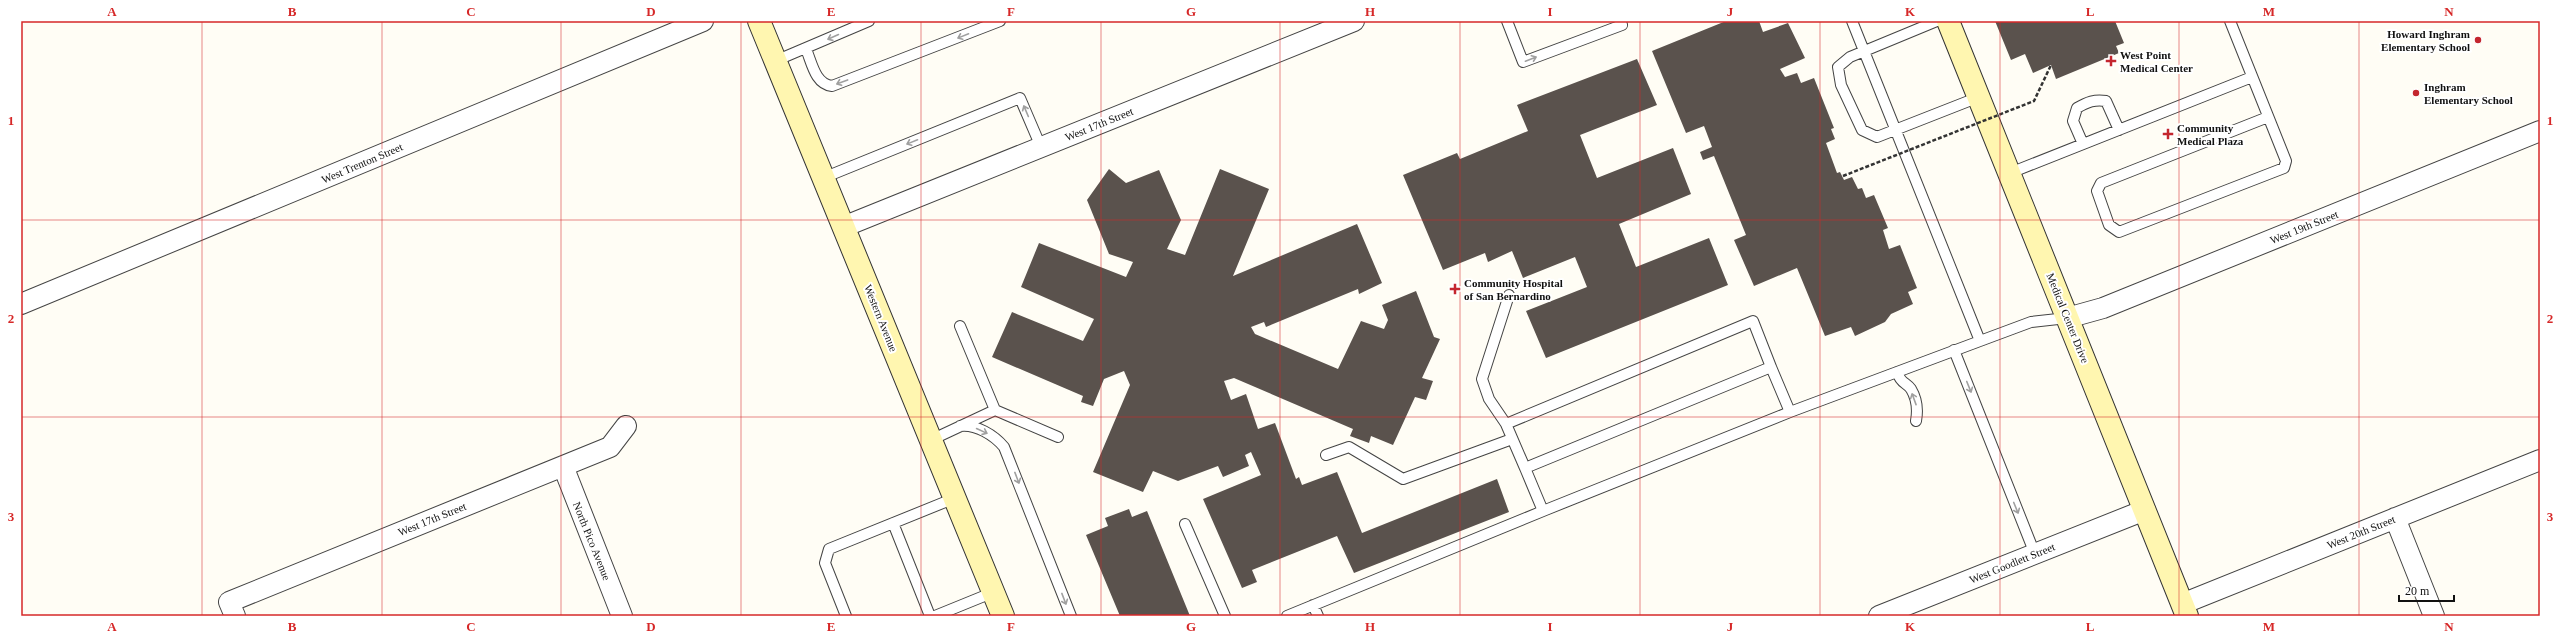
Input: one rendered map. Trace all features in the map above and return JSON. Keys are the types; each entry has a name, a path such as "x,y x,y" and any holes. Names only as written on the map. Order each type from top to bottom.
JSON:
{"street":[{"name":"West Trenton Street","path":"21,304 702,21"},
{"name":"Western Avenue","path":"759,21 1003,616"},
{"name":"Medical Center Drive","path":"1948,21 2184,610"},
{"name":"West 17th Street","path":"843,227 1351,22"},
{"name":"West 19th Street","path":"2067,318 2103,308 2540,132"},
{"name":"West 17th Street","path":"232,609 610,447 626,426"},
{"name":"West 20th Street","path":"2184,610 2395,518 2540,460"},
{"name":"North Pico Avenue","path":"563,466 622,616"},
{"name":"West Goodlett Street","path":"1879,616 2145,510"},
{"path":"2395,518 2434,616"}],"lane":[{"path":"775,61 869,21"},
{"path":"806,49 819,80 825,85 832,86 1000,21"},
{"path":"1507,21 1523,62 1622,25 1621,21"},
{"path":"1852,21 1980,341"},
{"path":"1937,21 1850,57 1838,67 1841,85 1862,130 1877,137 1979,97"},
{"path":"2230,21 2286,161 2284,168 2119,232 2109,225 2097,192 2100,183 2268,117"},
{"path":"2010,173 2252,77"},
{"path":"823,178 1020,98 1041,147"},
{"path":"2083,144 2073,121 2078,108 2089,102 2098,100 2106,101 2119,130"},
{"path":"1509,295 1482,379 1489,399 1506,424 1543,511"},
{"path":"1287,616 1790,412 2031,322 2067,318"},
{"path":"1506,424 1754,322 1790,412"},
{"path":"960,326 995,410 1058,436"},
{"path":"1954,350 2035,554"},
{"path":"1525,468 1771,367"},
{"path":"1896,372 1900,382 1910,388 1918,410 1916,421"},
{"path":"931,440 995,410"},
{"path":"960,426 975,428 992,436 1007,453 1071,616"},
{"path":"1326,455 1349,448 1403,479 1512,439"},
{"path":"846,616 825,563 829,549 955,498"},
{"path":"892,523 930,616"},
{"path":"1185,524 1225,616"},
{"path":"935,616 994,592"},
{"path":"1313,605 1318,616"}],"path":[{"path":"1843,176 2034,100 2051,65"}],"building":[{"path":"1726,21 1759,21 1763,32 1788,23 1805,58 1780,69 1785,77 1797,73 1801,83 1814,78 1834,128 1831,129 1835,139 1826,143 1837,173 1840,172 1844,180 1852,177 1858,189 1862,188 1866,198 1874,195 1888,228 1883,230 1889,249 1900,245 1917,288 1908,292 1913,304 1891,314 1885,322 1855,336 1851,327 1825,336 1797,268 1754,286 1734,240 1746,235 1714,156 1703,160 1700,152 1712,147 1704,126 1686,133 1652,51"},
{"path":"1995,21 2115,21 2124,43 2116,46 2119,53 2056,79 2051,65 2033,73 2025,54 2011,60"},
{"path":"1637,59 1657,105 1580,135 1597,178 1673,148 1691,194 1619,224 1636,267 1709,238 1728,285 1546,358 1526,311 1587,287 1575,257 1523,278 1512,251 1488,262 1485,253 1443,270 1403,175 1457,153 1460,159 1528,131 1517,105"},
{"path":"1109,169 1126,183 1159,170 1181,220 1167,249 1185,255 1220,169 1269,189 1233,276 1357,224 1382,283 1359,294 1358,289 1266,327 1264,322 1251,327 1255,334 1338,369 1361,321 1384,329 1388,320 1382,305 1416,291 1434,337 1440,339 1422,378 1433,381 1426,400 1415,397 1393,445 1371,436 1369,443 1350,436 1353,429 1234,378 1224,381 1231,400 1246,394 1258,429 1275,423 1296,479 1299,477 1302,485 1337,472 1362,533 1497,479 1509,512 1354,573 1337,536 1252,570 1257,582 1242,588 1203,499 1261,475 1251,452 1245,455 1249,466 1223,477 1218,466 1178,481 1153,471 1143,492 1093,472 1130,385 1124,371 1104,379 1093,406 1081,402 1083,396 992,357 1012,312 1083,341 1094,319 1021,287 1039,243 1126,277 1133,262 1109,254 1087,200"},
{"path":"1129,509 1132,517 1147,511 1190,616 1120,616 1086,535 1108,526 1105,518"}],"place":[{"name":"Howard Inghram Elementary School","path":"2478,40"},
{"name":"West Point Medical Center","path":"2111,61"},
{"name":"Inghram Elementary School","path":"2416,93"},
{"name":"Community Medical Plaza","path":"2168,134"},
{"name":"Community Hospital of San Bernardino","path":"1455,289"}]}
